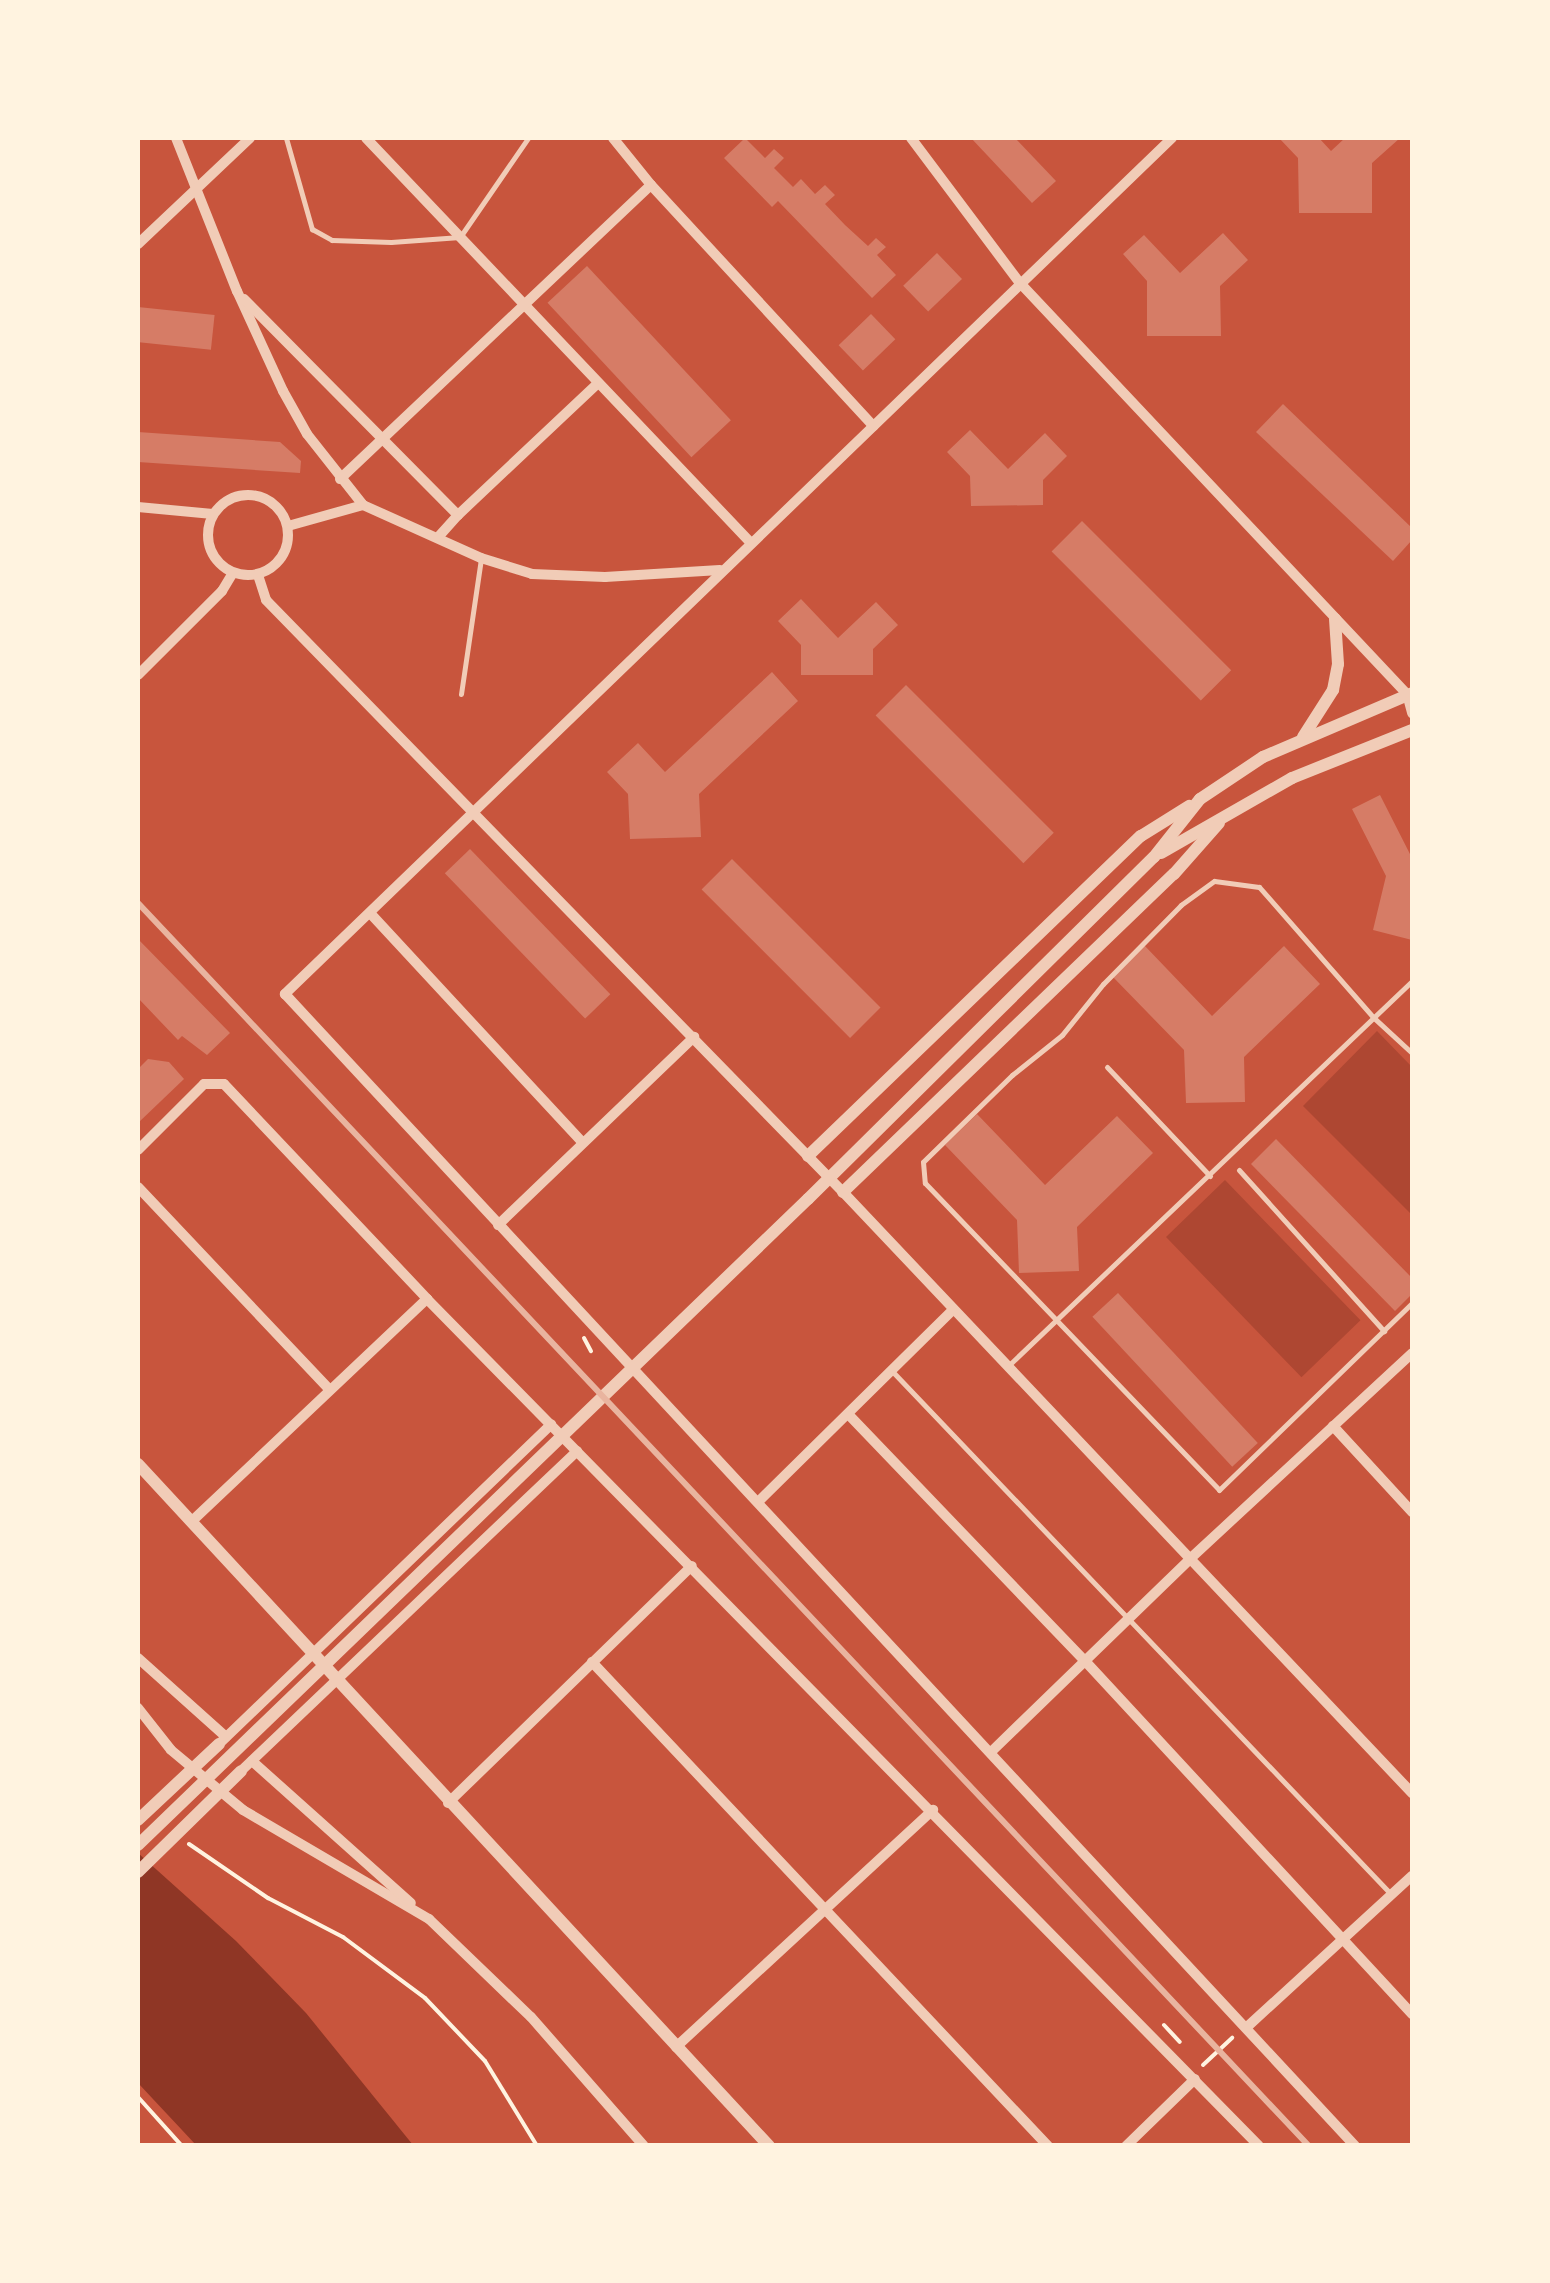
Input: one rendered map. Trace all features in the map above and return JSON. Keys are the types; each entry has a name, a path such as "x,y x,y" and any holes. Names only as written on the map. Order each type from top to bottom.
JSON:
{"street":[{"path":"176,138 282,391 340,480 363,505 481,558 548,576 720,570"},
{"path":"138,244 250,138"},
{"path":"366,138 750,542"},
{"path":"613,138 650,185 874,426"},
{"path":"911,138 1020,282 1334,618 1410,693 1412,713"},
{"path":"1172,138 284,994 1355,2146"},
{"path":"340,480 650,185"},
{"path":"237,291 458,514"},
{"path":"438,537 598,383"},
{"path":"254,495 270,500 288,526 283,556 258,575 233,573 212,555 208,541 213,514 224,502 254,495"},
{"path":"288,526 363,505"},
{"path":"138,507 213,514"},
{"path":"138,674 222,591 233,573"},
{"path":"258,575 266,600 843,1192 1192,1556 1412,1793"},
{"path":"1302,738 1333,690 1338,664 1334,618"},
{"path":"808,1156 1141,836 1248,766 1302,738 1410,693"},
{"path":"1154,857 1292,778 1412,730"},
{"path":"138,1846 578,1424 1142,869 1200,799"},
{"path":"843,1192 1174,874 1219,823"},
{"path":"370,913 582,1142"},
{"path":"498,1224 694,1037"},
{"path":"138,1150 204,1084 224,1084 427,1299 1259,2146"},
{"path":"138,1186 330,1390"},
{"path":"191,1522 427,1299"},
{"path":"758,1502 952,1310"},
{"path":"991,1752 1192,1556 1412,1353"},
{"path":"848,1414 1086,1662 1412,2014"},
{"path":"138,1820 551,1424"},
{"path":"1333,1426 1412,1512"},
{"path":"138,1872 577,1451"},
{"path":"138,1464 769,2146"},
{"path":"448,1802 692,1566"},
{"path":"138,1658 223,1740"},
{"path":"592,1662 1048,2146"},
{"path":"138,1708 171,1750 242,1810 429,1919"},
{"path":"252,1761 429,1919 531,2017 644,2146"},
{"path":"676,2048 933,1810"},
{"path":"1244,2028 1412,1876"},
{"path":"1126,2146 1196,2079"}],"lane":[{"path":"286,138 312,229 332,240 460,237 528,138"},
{"path":"461,694 481,558"},
{"path":"1412,1053 1373,1017 1259,887 1214,881 1181,905 1103,984 1062,1036 1012,1075 922,1162 925,1183 1219,1490 1412,1302"},
{"path":"1007,1366 1412,982"},
{"path":"1107,1067 1210,1176"},
{"path":"1239,1170 1384,1331"},
{"path":"892,1370 1392,1896"}],"path":[{"path":"182,1839 268,1898 343,1937 425,1998 485,2060 537,2146"},
{"path":"1203,2065 1244,2028"},
{"path":"138,2097 182,2146"}],"shaded area":[{"path":"1377,1031 1412,1067 1412,1215 1303,1106"},
{"path":"1225,1180 1360,1320 1301,1377 1166,1237"},
{"path":"138,1853 236,1941 306,2013 413,2145 196,2145 138,2083"}],"building":[{"path":"745,138 765,158 774,149 784,158 774,168 793,187 801,179 815,194 825,185 835,195 825,204 845,225 868,246 876,238 886,247 877,255 896,275 872,298 778,201 772,207 724,158"},
{"path":"971,138 1015,138 1056,181 1032,203"},
{"path":"1279,138 1319,138 1331,151 1345,138 1400,138 1372,163 1372,213 1299,213 1298,158"},
{"path":"1223,233 1248,260 1220,286 1221,336 1147,336 1147,281 1123,254 1144,235 1180,273"},
{"path":"937,253 962,279 928,312 903,286"},
{"path":"587,266 731,420 691,457 548,303"},
{"path":"138,307 215,315 211,350 138,342"},
{"path":"871,314 895,339 863,370 839,345"},
{"path":"1283,404 1412,528 1412,540 1393,561 1256,432"},
{"path":"970,430 1008,469 1045,433 1067,456 1043,480 1043,505 971,506 970,476 947,452"},
{"path":"138,432 280,442 301,461 300,473 138,462"},
{"path":"1082,521 1231,670 1201,701 1052,551"},
{"path":"801,599 838,638 876,602 898,625 873,649 873,675 801,675 801,645 778,621"},
{"path":"772,672 798,701 699,794 701,837 630,839 628,794 607,772 638,743 665,772"},
{"path":"906,685 1054,833 1023,863 876,715"},
{"path":"1380,795 1412,858 1412,940 1373,930 1386,876 1352,809"},
{"path":"470,849 610,994 585,1019 445,873"},
{"path":"732,859 880,1007 850,1038 702,889"},
{"path":"138,939 230,1033 207,1055 182,1036 178,1040 138,998"},
{"path":"1144,945 1212,1016 1284,946 1320,984 1244,1057 1245,1102 1186,1103 1184,1050 1112,976"},
{"path":"148,1059 169,1062 184,1079 138,1123 138,1069"},
{"path":"977,1114 1045,1185 1117,1116 1153,1153 1077,1227 1079,1271 1019,1273 1017,1220 945,1145"},
{"path":"1276,1139 1412,1278 1412,1294 1395,1311 1251,1164"},
{"path":"1118,1293 1258,1443 1232,1467 1092,1317"}],"railway":[{"path":"138,903 1309,2146"}]}
